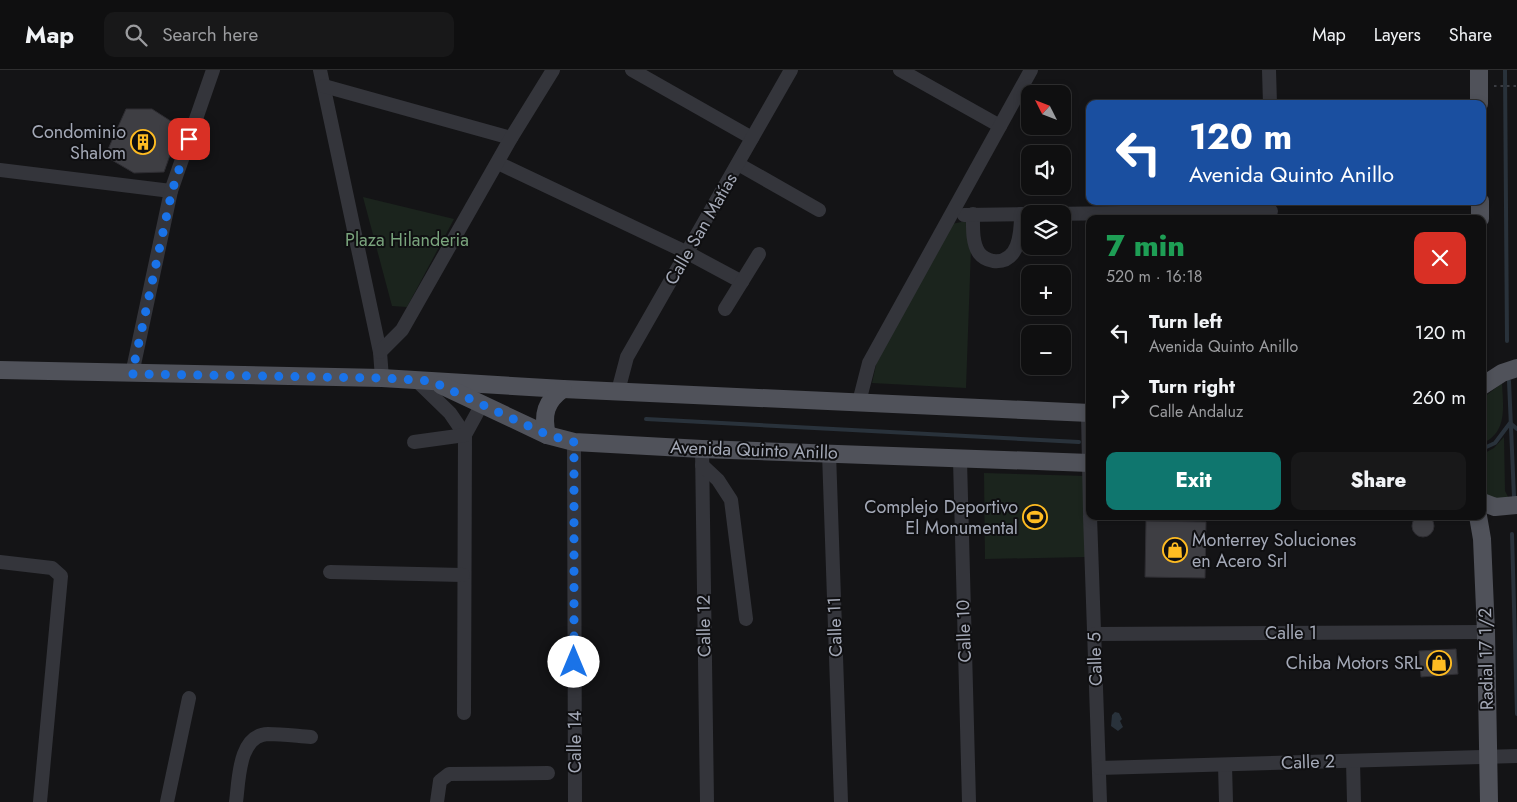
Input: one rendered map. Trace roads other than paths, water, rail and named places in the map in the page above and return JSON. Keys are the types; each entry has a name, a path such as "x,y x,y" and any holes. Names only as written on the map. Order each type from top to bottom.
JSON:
{"main road":[{"path":"1479,70 1479,100"},
{"path":"1486,383 1502,373 1517,368"},
{"name":"Avenida Quinto Anillo","path":"0,370 382,378 563,389 618,390 1086,413"},
{"name":"Avenida Quinto Anillo","path":"424,380 482,404 548,435 574,442 702,457 829,453 960,460 1086,463"},
{"path":"548,435 544,422 545,408 552,397 563,389"},
{"path":"1486,504 1495,507 1517,505"},
{"name":"Radial 17 1/2","path":"1479,520 1482,539 1493,757 1489,802"}],"street":[{"path":"132,374 172,191 213,70"},
{"path":"380,352 402,330 511,138 553,70"},
{"path":"632,70 752,138"},
{"name":"Calle San Matías","path":"618,390 627,357 688,253 790,70"},
{"path":"900,70 1000,126"},
{"path":"859,402 869,363 1031,70"},
{"path":"1269,70 1270,100"},
{"path":"319,75 511,138"},
{"path":"319,75 380,352 382,378"},
{"path":"498,163 688,253 742,282"},
{"path":"738,164 819,210"},
{"path":"0,170 172,191"},
{"path":"1071,214 1271,210"},
{"path":"972,214 975,242 980,254 988,260 1000,262 1009,258 1017,248 1021,232"},
{"path":"951,215 1021,214"},
{"path":"725,310 759,254"},
{"path":"424,380 465,435"},
{"path":"464,713 465,435 482,404"},
{"path":"414,442 465,435"},
{"name":"Calle 14","path":"574,442 575,802"},
{"name":"Calle 11","path":"829,453 841,802"},
{"path":"702,457 731,500 746,619"},
{"name":"Calle 12","path":"702,457 707,802"},
{"name":"Calle 10","path":"960,460 969,802"},
{"name":"Calle 5","path":"1090,520 1100,802"},
{"path":"0,562 52,568 61,576 62,583 40,802"},
{"path":"330,572 463,575"},
{"name":"Calle 1","path":"1095,634 1486,632"},
{"path":"167,802 189,698"},
{"path":"236,802 243,757 249,745 257,737 266,734 311,737"},
{"name":"Calle 2","path":"1099,768 1517,756"},
{"path":"1353,761 1354,802"},
{"path":"1225,765 1226,802"},
{"path":"437,802 440,780 449,774 548,773"}],"waterway":[{"path":"1505,70 1507,341"},
{"path":"1509,381 1514,497"},
{"path":"646,419 1079,442"},
{"path":"1486,447 1495,443 1510,423 1517,429"},
{"path":"1512,534 1517,714"}],"place":[{"name":"Condominio Shalom","path":"143,142"},
{"name":"Complejo Deportivo El Monumental","path":"1035,517"},
{"name":"Monterrey Soluciones en Acero Srl","path":"1175,550"},
{"name":"Chiba Motors SRL","path":"1439,663"}],"park label":[{"name":"Plaza Hilanderia","path":"407,240"}]}
